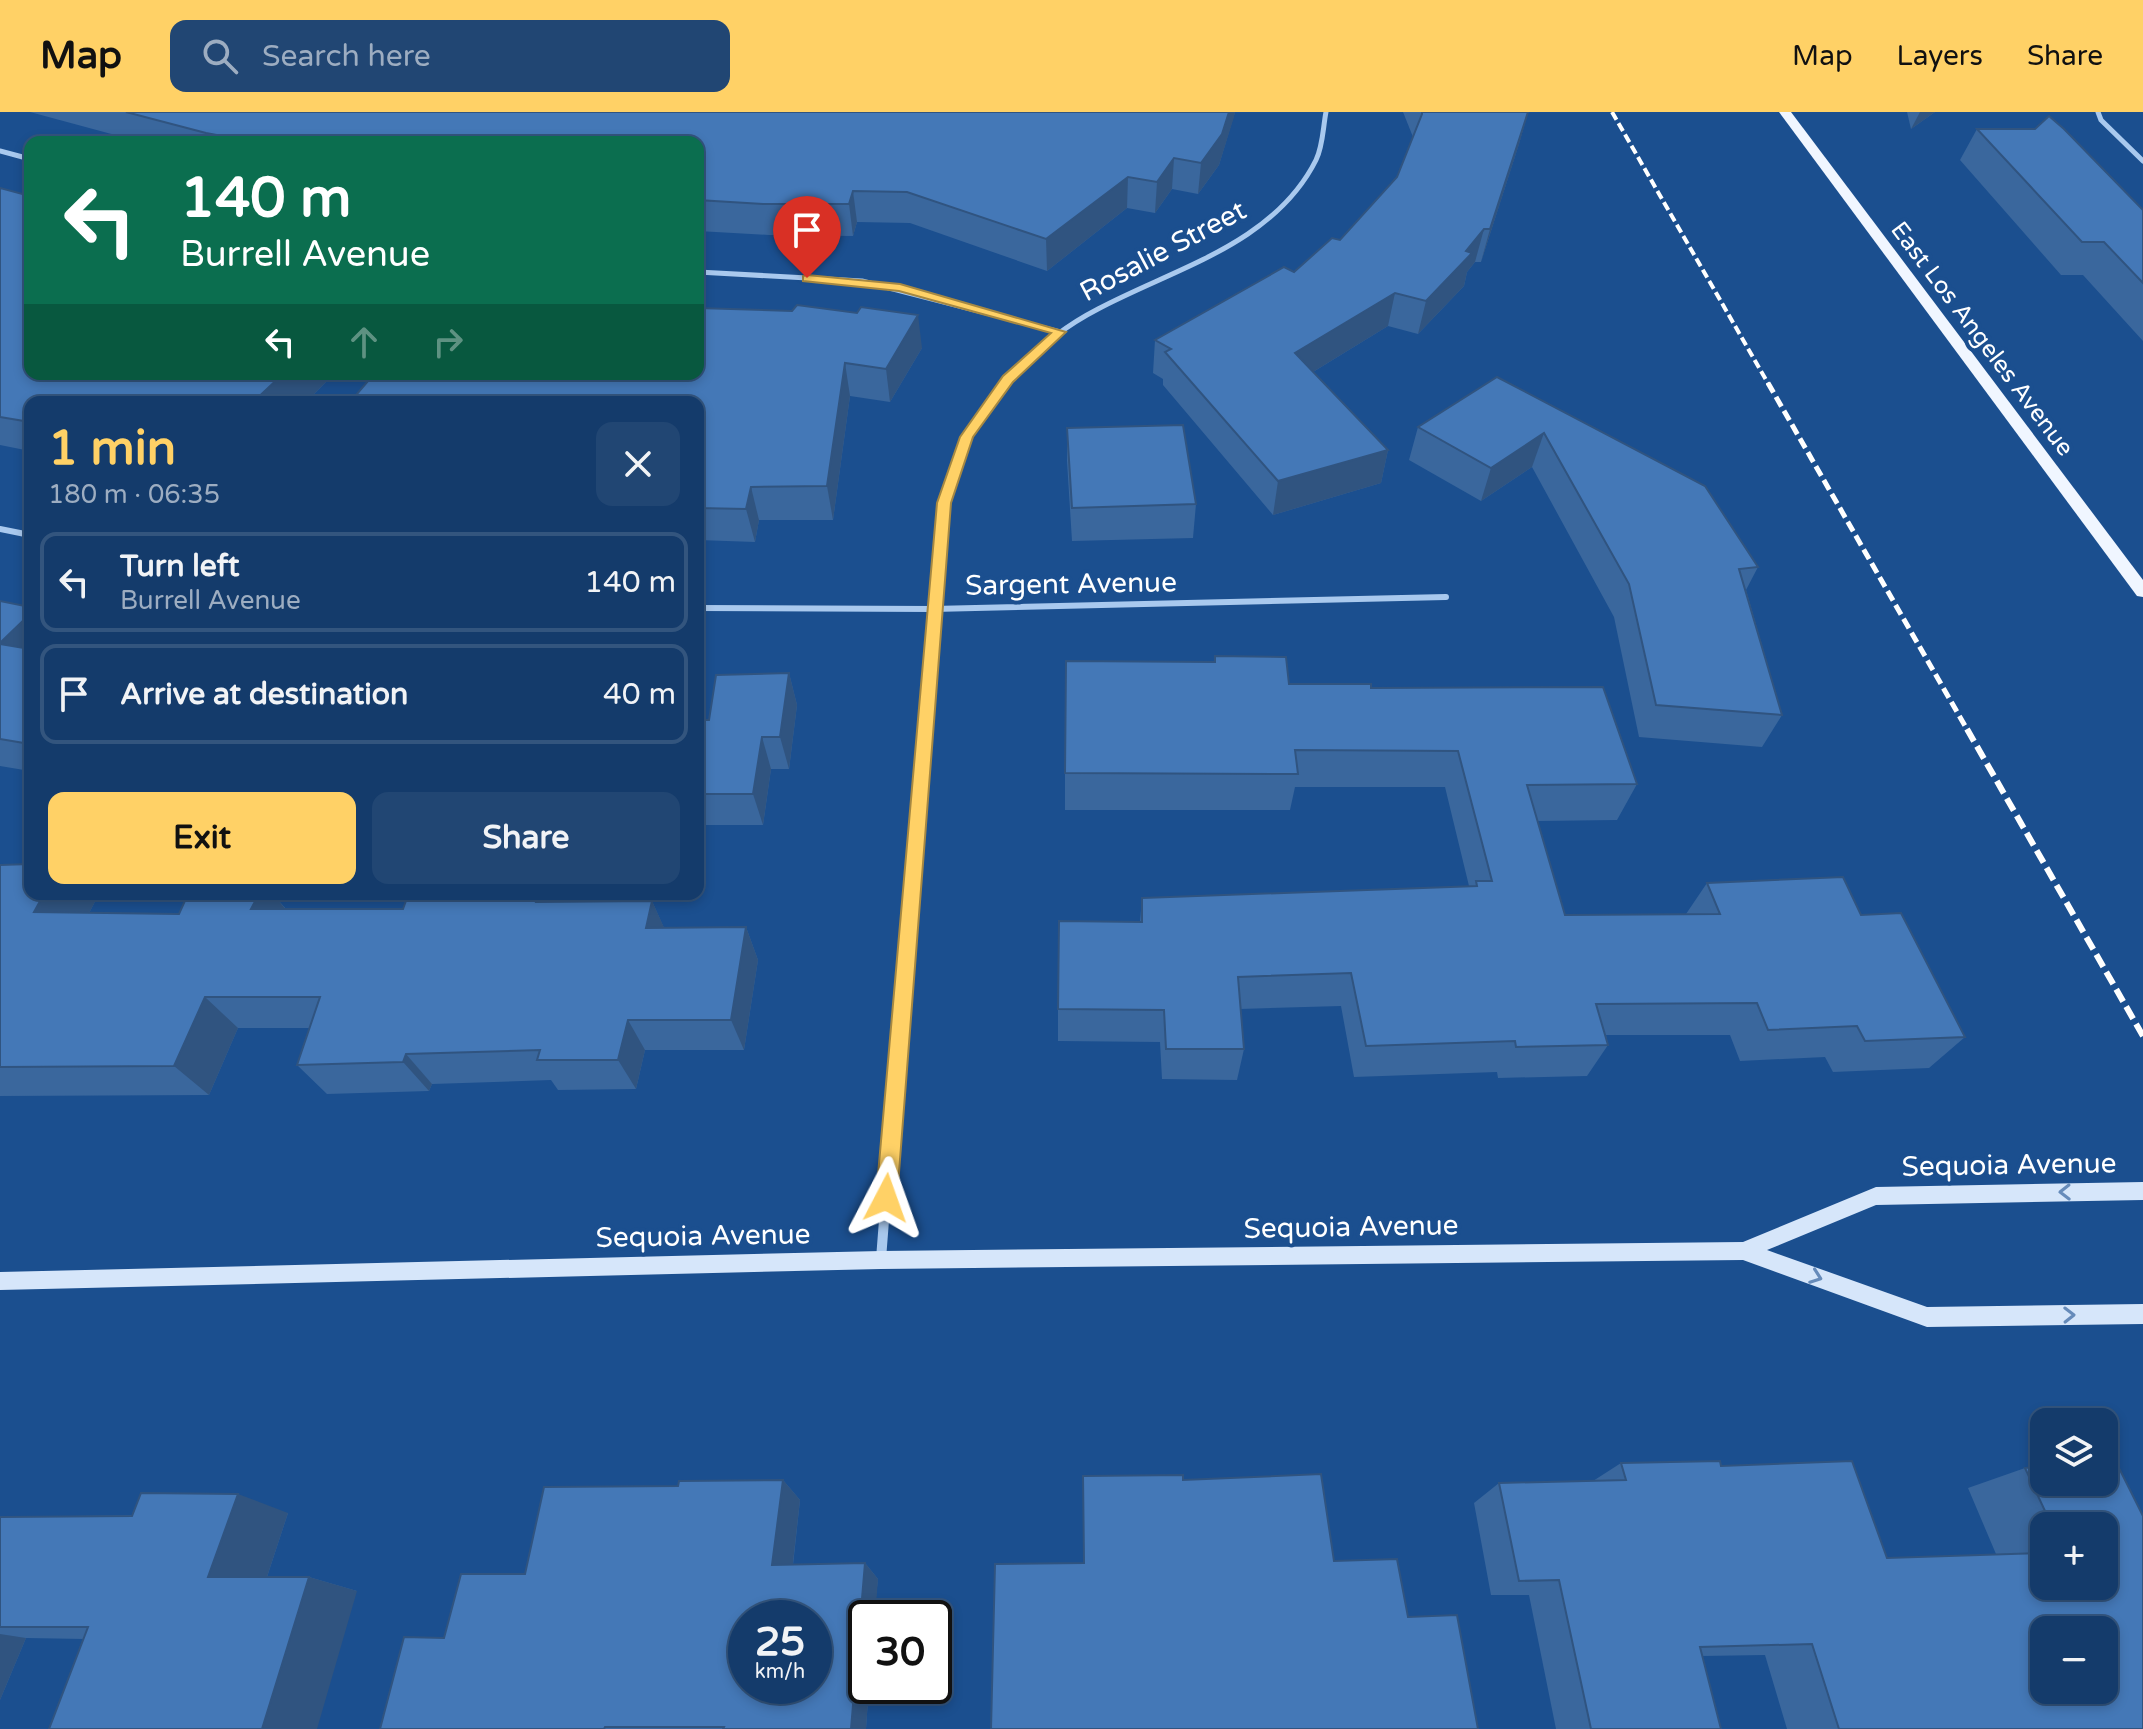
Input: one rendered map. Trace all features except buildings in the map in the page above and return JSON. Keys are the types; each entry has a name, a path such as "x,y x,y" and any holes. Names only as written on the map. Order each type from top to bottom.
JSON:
{"main road":[{"name":"East Los Angeles Avenue","path":"1785,112 2143,592"},
{"name":"Sequoia Avenue","path":"1743,1251 1876,1196 2143,1191"},
{"name":"Sequoia Avenue","path":"0,1281 881,1260 1743,1251 1927,1317 2143,1314"}],"street":[{"name":"Rosalie Street","path":"881,1260 944,503 967,437 1008,379 1060,332 1124,295 1229,247 1261,227 1293,198 1315,168 1326,138 1326,112"},
{"path":"2098,112 2101,120 2143,161"},
{"path":"0,151 24,157"},
{"path":"704,272 862,281 900,288 1060,332"},
{"path":"0,529 24,534"},
{"name":"Sargent Avenue","path":"704,608 933,609 1446,597"}],"railway":[{"path":"1612,112 1769,385"},
{"path":"1768,383 1968,731"},
{"path":"1967,729 2143,1036"}],"route":[{"path":"807,278 862,281 900,288 1060,332 1008,379 967,437 944,503 886,1198"}]}
